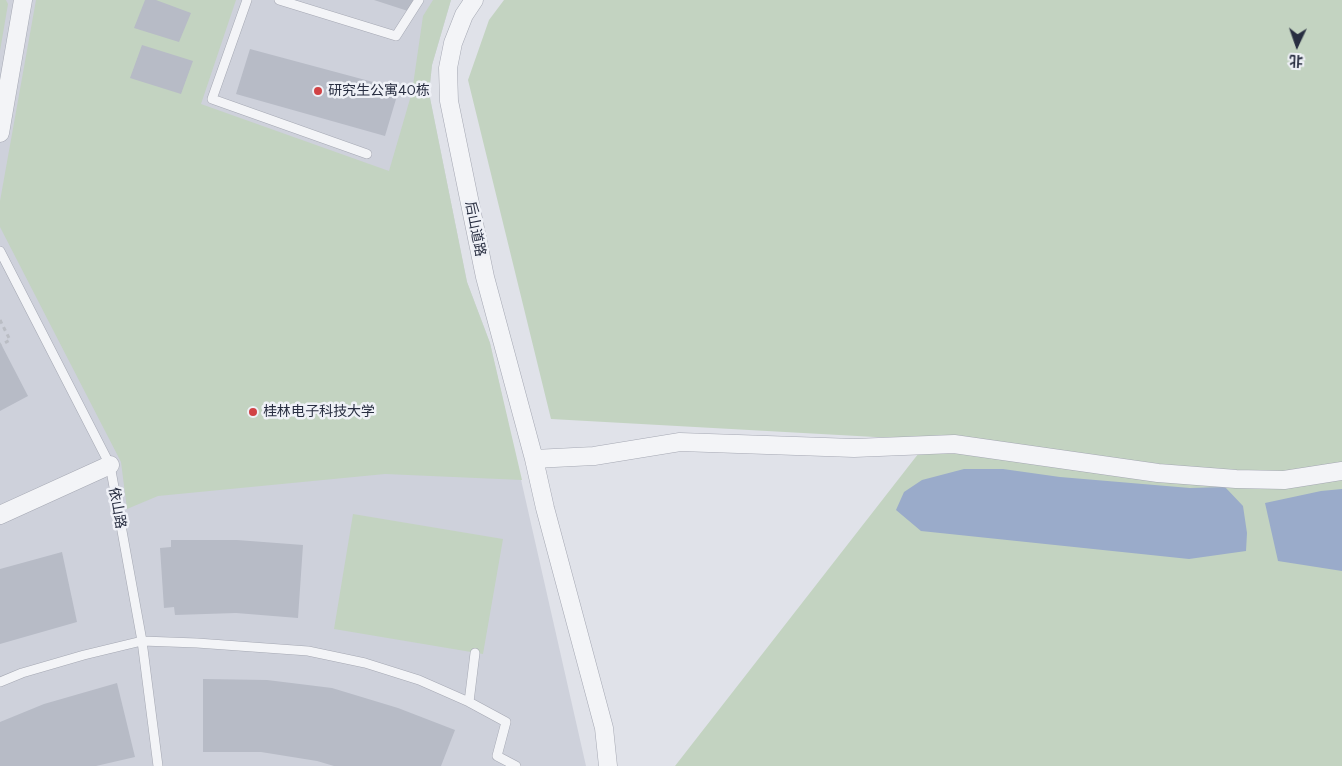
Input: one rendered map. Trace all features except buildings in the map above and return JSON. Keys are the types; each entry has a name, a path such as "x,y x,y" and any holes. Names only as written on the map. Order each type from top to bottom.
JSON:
{"street":[{"path":"0,133 23,0"},
{"name":"后山道路","path":"474,0 464,15 453,43 448,68 449,101 485,277 604,728 608,766"},
{"path":"534,459 594,456 680,442 854,448 954,444 1158,473 1236,479 1284,480 1342,471"},
{"path":"0,515 110,465"}],"lane":[{"path":"247,0 212,99 367,154"},
{"path":"279,0 396,36 419,0"},
{"name":"依山路","path":"0,251 110,465 142,641 158,766"},
{"path":"0,682 40,668 142,641 253,646 308,651 365,663 418,680 469,702 506,722 497,756 516,766"},
{"path":"469,702 475,652"}],"path":[{"path":"0,320 10,340 1,345"}],"shaded area":[{"name":"桂林电子科技大学","path":"0,0 451,0 432,65 429,93 467,282 490,343 586,766 0,766"}],"green space":[{"path":"0,0 6,0 8,4 0,51"},
{"path":"36,0 236,0 201,104 389,171 412,92 423,16 433,0 451,0 432,65 429,93 467,282 490,343 522,480 385,474 158,496 127,509 121,462 0,227 0,201"},
{"path":"504,0 1342,0 1342,766 675,766 929,440 551,419 468,80 489,20"},
{"path":"353,514 503,539 483,654 334,629"}],"water":[{"path":"964,469 1003,469 1060,477 1190,488 1225,487 1243,506 1247,533 1246,551 1189,559 921,531 896,510 904,492 922,480"},
{"path":"1342,489 1342,571 1278,561 1265,503 1321,491"}],"place":[{"name":"研究生公寓40栋","path":"318,91"},
{"name":"桂林电子科技大学","path":"253,412"}]}
